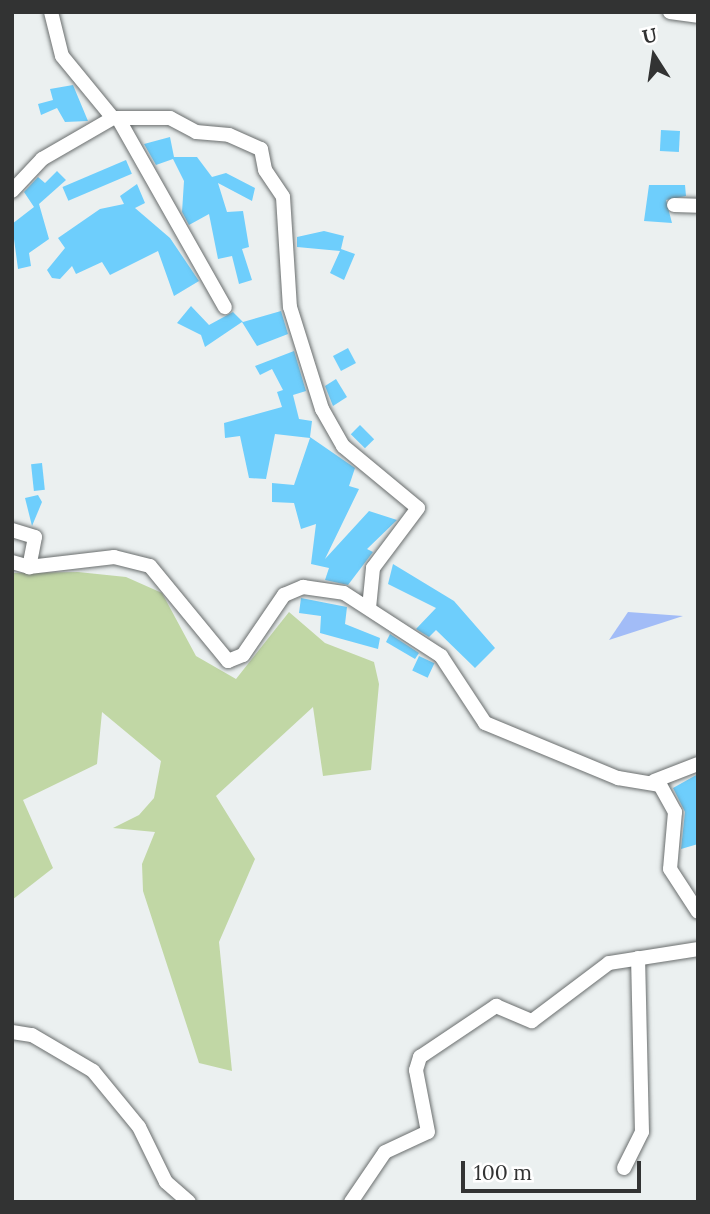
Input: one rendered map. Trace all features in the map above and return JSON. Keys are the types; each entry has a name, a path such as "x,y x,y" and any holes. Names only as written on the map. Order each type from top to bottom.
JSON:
{"street":[{"path":"51,12 62,56 116,119 225,307"},
{"path":"670,12 698,16"},
{"path":"12,191 42,159 116,119 170,118 195,132 229,135 261,149 265,170 283,197 290,307 322,409 343,446 418,508 373,568 369,608"},
{"path":"674,205 698,206"},
{"path":"12,530 35,537 29,567"},
{"path":"12,562 29,567 106,557 150,566 228,661 243,654 293,591 332,589 369,608 441,656 485,723 618,778 654,781 698,764"},
{"path":"654,781 675,812 672,876 698,912"},
{"path":"351,1202 384,1152 428,1132 416,1070 421,1057 496,1006 531,1021 597,969 638,958 698,949"},
{"path":"624,1168 642,1132 638,958"},
{"path":"12,1032 32,1035 93,1071 139,1127 166,1182 189,1202"}],"green space":[{"path":"78,572 126,577 162,593 196,656 236,679 289,612 325,643 374,662 379,684 371,770 323,776 313,707 216,796 255,859 219,942 232,1071 199,1063 143,891 142,864 155,832 113,828 139,815 154,798 161,761 102,712 97,764 23,800 53,868 12,900 12,573"}],"water":[{"path":"628,612 683,616 609,640"}],"building":[{"path":"73,85 88,121 65,122 57,108 41,115 38,104 53,100 50,89"},
{"path":"661,130 680,131 679,152 660,151"},
{"path":"170,137 174,157 197,157 212,177 226,173 255,188 252,201 218,183 227,212 243,211 249,247 242,249 252,280 239,284 232,256 218,259 209,214 189,225 182,212 184,181 173,159 156,165 144,144"},
{"path":"126,160 132,174 68,201 62,187"},
{"path":"57,171 66,180 39,204 49,239 29,253 31,266 18,269 12,224 34,207 24,192 38,177 45,183"},
{"path":"137,184 145,203 135,208 170,238 199,281 174,296 158,251 110,275 102,262 76,274 72,266 60,279 52,278 47,270 65,248 58,238 100,209 124,204 120,196"},
{"path":"649,185 685,185 686,196 666,200 672,223 644,221"},
{"path":"324,231 344,236 341,249 355,254 344,280 330,273 340,251 297,247 297,237"},
{"path":"191,306 209,325 233,312 243,322 281,311 288,334 257,346 242,322 205,347 201,335 177,323"},
{"path":"348,348 356,363 341,371 333,356"},
{"path":"294,351 306,391 293,395 299,419 312,421 310,437 355,468 349,486 359,489 325,559 369,511 397,520 367,549 373,552 348,585 325,580 329,568 311,564 316,524 301,529 294,503 272,502 272,483 294,485 310,438 275,434 266,479 249,478 240,436 225,438 224,423 282,407 277,392 283,390 272,369 260,375 255,366"},
{"path":"336,379 347,397 333,406 325,386"},
{"path":"360,425 374,439 365,448 351,434"},
{"path":"42,463 45,490 34,491 31,464"},
{"path":"38,495 42,502 32,526 25,498"},
{"path":"393,564 454,601 495,648 475,668 436,630 429,637 416,629 436,608 388,584"},
{"path":"301,598 347,607 345,624 380,638 378,649 320,633 321,616 299,613"},
{"path":"390,634 419,653 415,659 386,642"},
{"path":"419,656 434,663 428,678 412,671"},
{"path":"698,774 698,844 681,849 685,812 673,788"}]}
